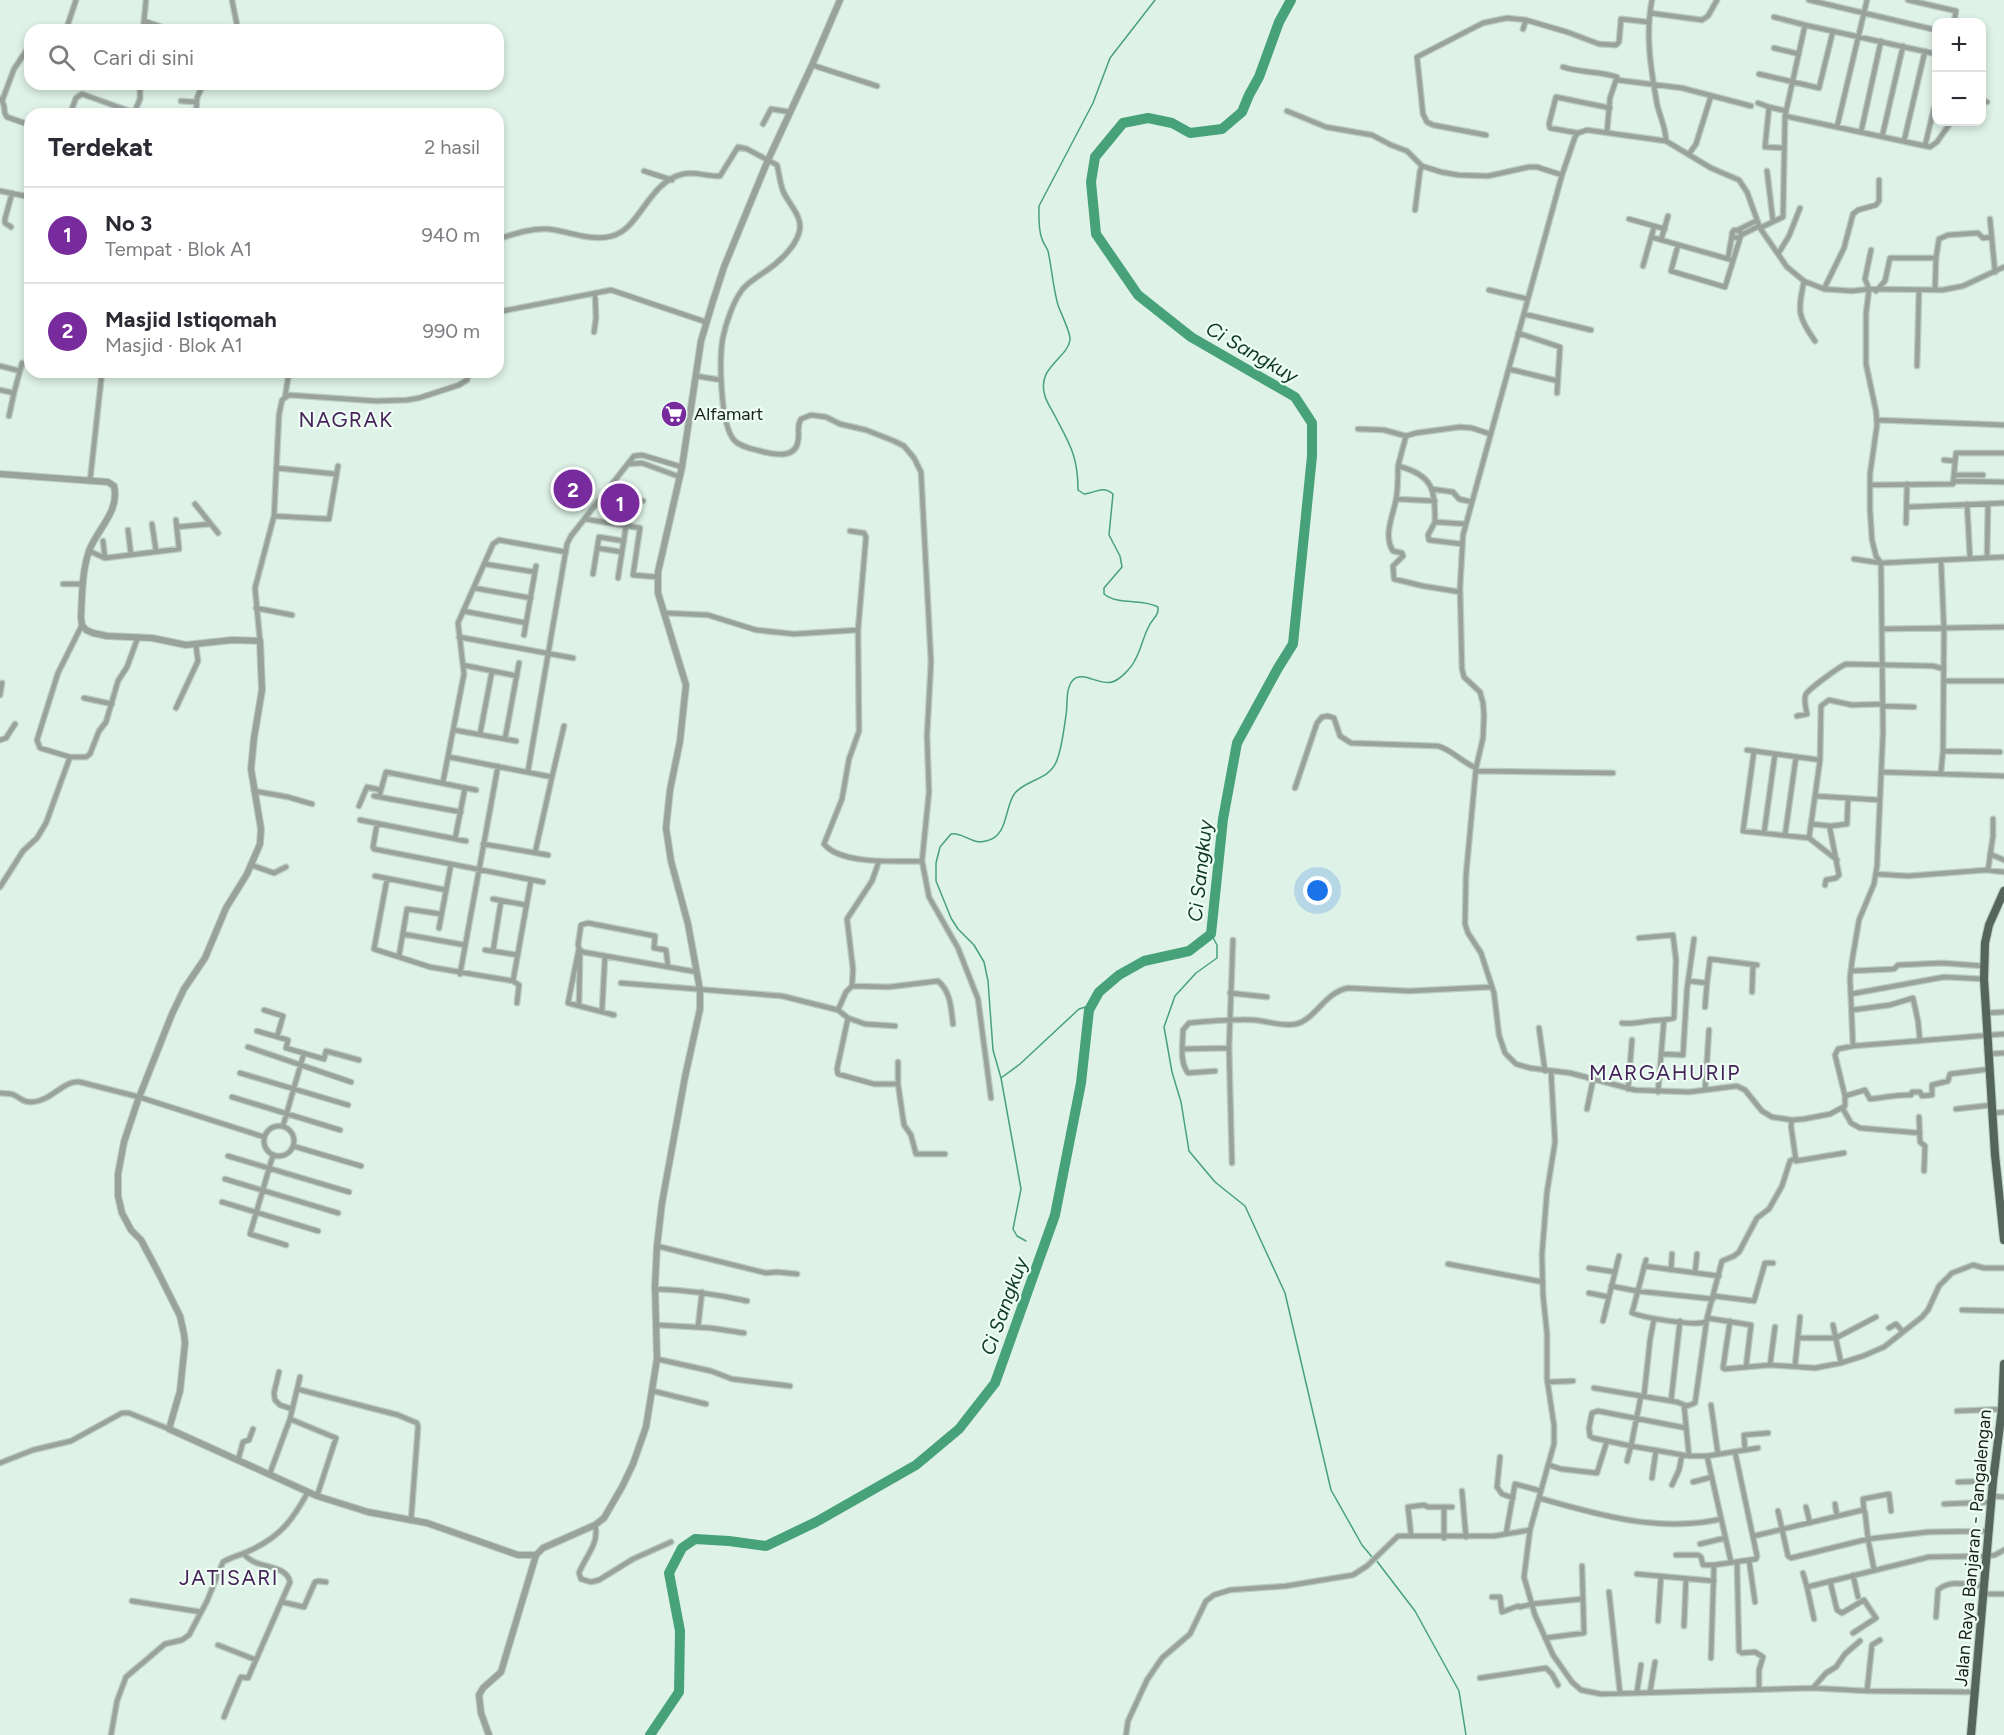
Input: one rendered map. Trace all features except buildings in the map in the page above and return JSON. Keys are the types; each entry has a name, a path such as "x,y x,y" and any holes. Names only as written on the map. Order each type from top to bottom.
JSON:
{"main road":[{"path":"2004,891 1989,925 1984,966 1992,1109 2004,1240"},
{"name":"Jalan Raya Banjaran - Pangalengan","path":"1971,1735 1993,1481 2001,1446 2004,1364"}],"street":[{"path":"68,24 76,0"},
{"path":"144,24 146,0"},
{"path":"232,0 237,24"},
{"path":"489,1735 481,1713 479,1695 483,1688 501,1672 536,1555 546,1546 595,1525 604,1518 633,1464 646,1427 657,1359 655,1289 657,1246 675,1130 700,1009 700,990 688,924 670,861 666,828 670,790 680,741 686,685 658,593 657,578 682,467 706,322 724,267 768,160 840,0"},
{"path":"1652,0 1648,22 1650,56 1666,141"},
{"path":"1650,13 1702,20 1708,16 1717,0"},
{"path":"1809,0 1932,29"},
{"path":"1837,128 1866,0"},
{"path":"1908,0 1956,11 1955,18"},
{"path":"1774,17 1932,53"},
{"path":"1486,135 1427,122 1423,114 1417,57 1484,23 1507,18 1526,20 1599,44 1610,45 1618,44 1621,19 1648,22"},
{"path":"1523,29 1526,20"},
{"path":"144,21 153,24"},
{"path":"1730,259 1739,234 1783,217 1785,114 1805,25"},
{"path":"1759,74 1819,88 1833,31"},
{"path":"1861,132 1881,41"},
{"path":"1882,137 1903,46"},
{"path":"1774,48 1799,54"},
{"path":"1904,141 1925,51"},
{"path":"24,54 14,69 1,100 7,117 24,123"},
{"path":"812,65 877,86"},
{"path":"1563,67 1581,72 1605,74 1617,77 1617,80 1682,88 1751,106"},
{"path":"1607,132 1610,93 1617,80"},
{"path":"136,108 140,99 140,90"},
{"path":"196,108 201,90"},
{"path":"72,108 76,98 82,94 120,108"},
{"path":"1689,154 1696,144 1711,96"},
{"path":"1610,108 1556,97 1550,128 1578,133 1587,130 1607,132 1666,141 1711,168 1739,180 1747,192 1758,225 1793,274 1804,281 1824,289 1852,291 1935,290 1963,286 2004,267"},
{"path":"181,101 196,102"},
{"path":"1758,103 1785,114 1837,128 1930,147 1937,142 1948,126"},
{"path":"1769,107 1766,147 1784,148"},
{"path":"762,124 771,109 790,112"},
{"path":"1287,111 1326,127 1372,135 1407,151 1422,166 1441,172 1475,177 1499,175 1537,167 1562,175"},
{"path":"1925,146 1932,116"},
{"path":"1578,133 1562,175 1462,544 1460,592 1462,669 1464,676 1480,692 1483,703 1483,738 1475,769 1466,875 1465,924 1481,953 1495,999 1501,1045 1505,1053 1516,1064 1570,1073 1628,1089 1658,1092 1741,1087 1768,1115 1792,1120 1830,1114 1843,1109 1846,1104 1845,1096 1835,1061 1835,1052 1843,1047 2004,1034"},
{"path":"504,237 534,229 549,229 601,238 613,236 623,232 649,197 661,186 678,176 689,173 720,176 738,147 747,149 777,165 782,189 800,222 800,231 796,241 785,255 742,290 723,337 721,380 727,426 735,441 744,446 777,455 788,454 797,446 799,440 797,431 801,419 810,415 818,415 840,424 866,430 904,446 914,458 921,472 931,662 927,736 929,792 922,861 929,897 958,948 978,999 991,1098"},
{"path":"1415,210 1422,166"},
{"path":"644,171 672,180"},
{"path":"1767,171 1773,221"},
{"path":"1824,289 1844,248 1852,214 1876,205 1879,201 1879,180"},
{"path":"0,191 24,196"},
{"path":"11,227 5,223 5,219 12,193"},
{"path":"1778,255 1789,236 1800,208"},
{"path":"1661,240 1668,216"},
{"path":"1629,219 1665,229"},
{"path":"1990,219 1995,272"},
{"path":"1643,266 1654,226"},
{"path":"1678,245 1671,272 1725,286 1732,231 1739,234"},
{"path":"1935,290 1939,239 1944,236 1978,233 1983,238 1992,237"},
{"path":"1651,237 1730,259"},
{"path":"1853,1046 1851,971 1859,920 1876,874 1881,772 1881,563 1871,534 1870,485 1877,420 1866,364 1866,314 1869,289 1865,279 1870,250"},
{"path":"1876,291 1885,281 1890,258 1936,258"},
{"path":"1804,281 1799,309 1805,327 1815,341"},
{"path":"1489,290 1528,299"},
{"path":"1917,366 1919,290"},
{"path":"504,311 595,292 616,291 706,322"},
{"path":"594,332 595,292"},
{"path":"1524,314 1591,330"},
{"path":"1518,333 1560,347 1557,393"},
{"path":"9,416 22,363"},
{"path":"0,366 20,372"},
{"path":"1509,369 1558,381"},
{"path":"696,376 721,380"},
{"path":"90,481 101,378"},
{"path":"169,1429 180,1391 184,1334 180,1316 158,1272 141,1240 126,1221 118,1196 118,1173 124,1142 172,1014 184,989 205,958 226,908 251,866 261,838 252,762 262,690 255,588 274,516 279,415 288,378"},
{"path":"285,397 294,395 376,402 407,400 459,385 468,378"},
{"path":"0,390 14,393"},
{"path":"1877,420 2004,425"},
{"path":"1358,429 1384,430 1406,436 1460,427 1490,434"},
{"path":"1406,436 1398,466 1396,499 1388,541 1393,550 1402,553 1403,556 1393,566 1394,579 1460,592"},
{"path":"1870,485 1953,484 1954,461 1957,453 2004,453"},
{"path":"528,771 566,552 571,536 634,456 639,454 682,467"},
{"path":"1944,460 1954,461"},
{"path":"628,464 642,463 680,477"},
{"path":"274,516 329,519 338,466"},
{"path":"1398,466 1415,470 1428,480 1432,489 1435,501 1435,522 1428,535 1429,540 1462,544"},
{"path":"276,468 336,474"},
{"path":"0,474 111,483 116,494 111,514 89,551 83,584 82,625 58,673 37,740 40,748 70,757 89,756 99,731 106,722 118,681 128,666 138,637"},
{"path":"1954,478 1983,475"},
{"path":"1954,478 2004,482"},
{"path":"1906,523 1907,484"},
{"path":"1432,489 1453,492 1459,499 1472,502"},
{"path":"604,494 643,501"},
{"path":"1396,499 1435,501"},
{"path":"1907,507 2004,503"},
{"path":"195,504 218,533"},
{"path":"1967,504 1970,558"},
{"path":"1987,558 1988,504"},
{"path":"585,519 640,528 633,575 657,578"},
{"path":"89,551 105,558 179,549 176,520"},
{"path":"1435,522 1466,524"},
{"path":"152,524 156,552"},
{"path":"177,527 210,524"},
{"path":"618,578 626,526"},
{"path":"128,530 131,555"},
{"path":"850,531 864,533 866,537 858,630 859,731 849,759 842,799 824,844 829,850 844,856 879,861 922,861"},
{"path":"593,574 599,537 624,541"},
{"path":"443,782 464,674 458,622 493,544 499,540 566,552"},
{"path":"103,541 105,558"},
{"path":"597,548 622,552"},
{"path":"1854,559 1881,563 2004,557"},
{"path":"1941,560 1944,630 1941,772"},
{"path":"485,564 535,572"},
{"path":"524,635 536,566"},
{"path":"63,584 83,584"},
{"path":"474,588 531,598"},
{"path":"256,608 292,615"},
{"path":"463,612 526,623"},
{"path":"665,613 708,615 756,630 794,634 858,630"},
{"path":"82,625 93,633 196,646 232,640 260,641"},
{"path":"1882,630 2004,627"},
{"path":"459,637 573,658"},
{"path":"176,708 198,661 196,646"},
{"path":"505,739 519,663"},
{"path":"1797,716 1806,714 1804,698 1807,692 1838,667 1846,664 1933,666 1944,669"},
{"path":"463,665 517,676"},
{"path":"480,734 492,671"},
{"path":"1944,681 2004,681"},
{"path":"0,695 2,683"},
{"path":"84,698 112,704"},
{"path":"1809,838 1820,760 1822,703 1829,700 1852,705 1914,706"},
{"path":"1295,788 1315,729 1322,717 1328,716 1334,718 1340,736 1351,743 1438,746 1447,749 1475,769 1613,773"},
{"path":"0,740 6,738 15,724"},
{"path":"535,853 564,726"},
{"path":"454,730 516,741"},
{"path":"1747,750 1820,760"},
{"path":"1754,751 1742,829 1746,832 1809,838 1837,860"},
{"path":"1943,751 2000,752"},
{"path":"1764,833 1775,754"},
{"path":"0,887 23,851 38,838 46,824 70,757"},
{"path":"449,757 552,777"},
{"path":"1785,835 1796,757"},
{"path":"460,974 498,766"},
{"path":"461,812 376,796 381,790 386,772 476,790"},
{"path":"1881,772 1941,772 2004,776"},
{"path":"359,806 367,787 381,790"},
{"path":"455,839 465,788"},
{"path":"254,791 312,804"},
{"path":"1815,796 1880,800"},
{"path":"1811,824 1831,826 1847,824 1848,798"},
{"path":"1988,870 1993,819"},
{"path":"360,820 466,841"},
{"path":"377,824 374,849 543,882"},
{"path":"1825,885 1826,880 1839,875 1831,826"},
{"path":"483,844 548,855"},
{"path":"1990,854 2004,860"},
{"path":"838,1010 846,992 852,986 853,969 847,920 872,881 879,861"},
{"path":"439,928 451,864"},
{"path":"251,866 274,873 286,867"},
{"path":"1876,874 1908,876 1988,870 2004,872"},
{"path":"375,876 446,890"},
{"path":"387,879 374,947 376,950 460,974 513,981 519,985 517,1003"},
{"path":"513,981 531,879"},
{"path":"493,900 526,905"},
{"path":"493,951 501,901"},
{"path":"399,956 407,909 441,914"},
{"path":"579,1005 579,949 583,923 621,928 655,936 654,948 666,950 668,967"},
{"path":"403,934 465,945"},
{"path":"1622,1023 1674,1018 1676,960 1673,935 1639,938"},
{"path":"1662,1054 1683,1055 1688,981 1694,939"},
{"path":"1232,1164 1229,1021 1233,940"},
{"path":"579,949 605,956 697,972"},
{"path":"579,949 568,1003 614,1015"},
{"path":"485,950 518,955"},
{"path":"602,1011 605,956"},
{"path":"1705,1007 1710,959 1755,965 1752,992"},
{"path":"1851,971 1894,969 1898,965 1942,963 1984,966"},
{"path":"1851,994 1944,977 1984,980"},
{"path":"852,986 889,987 938,981 951,1001 953,1024"},
{"path":"1688,981 1707,983"},
{"path":"621,983 782,996 838,1010 848,1018 865,1024 895,1026"},
{"path":"1215,1071 1188,1072 1185,1070 1182,1048 1183,1030 1190,1023 1255,1020 1297,1024 1333,994 1348,988 1409,991 1491,987"},
{"path":"1230,993 1267,998"},
{"path":"1852,1010 1890,1005 1913,998 1920,1041"},
{"path":"264,1010 283,1016 277,1037"},
{"path":"1986,1013 2004,1012"},
{"path":"848,1018 837,1072 874,1084 898,1084"},
{"path":"1658,1092 1664,1020"},
{"path":"1539,1028 1548,1071 1555,1142 1542,1246 1548,1334 1548,1382 1554,1444 1530,1530 1524,1577 1532,1604 1553,1655 1581,1690 1601,1694 1813,1688 1974,1692"},
{"path":"1705,1090 1709,1030"},
{"path":"257,1031 288,1040 286,1048 324,1059 326,1051 359,1060"},
{"path":"1628,1089 1632,1040"},
{"path":"248,1047 351,1082"},
{"path":"1182,1048 1229,1048"},
{"path":"283,1126 304,1053"},
{"path":"1989,1054 2004,1053"},
{"path":"898,1062 898,1084 904,1125 911,1135 916,1154 945,1154"},
{"path":"1845,1096 1865,1090 1870,1099 1911,1095 1914,1092 1920,1092 1922,1096 1932,1095 1932,1085 1948,1081 1950,1074 1990,1069"},
{"path":"240,1073 348,1105"},
{"path":"1587,1109 1593,1080"},
{"path":"0,1093 13,1094 23,1101 32,1102 53,1096 65,1085 74,1081 139,1098 264,1137"},
{"path":"232,1097 340,1130"},
{"path":"1843,1109 1851,1123 1860,1128 1920,1133"},
{"path":"1956,1109 1992,1109 2004,1112"},
{"path":"1919,1117 1920,1142 1925,1146 1924,1171"},
{"path":"1792,1120 1796,1159"},
{"path":"283,1126 292,1132 293,1146 285,1155 273,1155 264,1145 264,1137 268,1129 283,1126"},
{"path":"293,1146 361,1166"},
{"path":"1594,1388 1691,1406 1696,1401 1706,1320 1722,1260 1739,1252 1757,1218 1769,1209 1787,1174 1790,1161 1844,1153"},
{"path":"228,1155 349,1192"},
{"path":"273,1155 250,1234 286,1245"},
{"path":"225,1179 338,1212"},
{"path":"222,1202 318,1231"},
{"path":"657,1246 766,1273 796,1274"},
{"path":"1671,1270 1672,1254"},
{"path":"1695,1273 1697,1254"},
{"path":"1603,1322 1619,1256"},
{"path":"1646,1260 1632,1313 1654,1319 1701,1323 1706,1320 1730,1321 1751,1325 1746,1367"},
{"path":"1611,1286 1638,1291 1754,1301 1765,1263 1773,1263"},
{"path":"1448,1264 1543,1282"},
{"path":"1730,1321 1723,1368 1725,1369 1770,1365 1811,1368 1841,1363 1884,1347 1904,1332 1928,1310 1939,1286 1952,1273 1973,1265 1984,1268 2004,1268"},
{"path":"1644,1266 1719,1276"},
{"path":"1589,1268 1615,1272"},
{"path":"655,1289 702,1292 747,1301"},
{"path":"698,1327 702,1292"},
{"path":"1589,1293 1609,1297"},
{"path":"1962,1310 2004,1311"},
{"path":"1795,1366 1800,1317"},
{"path":"1798,1338 1836,1338 1876,1317"},
{"path":"1627,1461 1643,1396 1654,1319"},
{"path":"1671,1401 1680,1321"},
{"path":"1889,1328 1896,1324 1904,1332"},
{"path":"657,1325 744,1333"},
{"path":"1833,1325 1841,1363"},
{"path":"1770,1365 1775,1327"},
{"path":"657,1359 732,1378 790,1386"},
{"path":"279,1372 274,1399 280,1405 292,1409"},
{"path":"270,1473 290,1419 300,1377"},
{"path":"1548,1382 1573,1381"},
{"path":"297,1389 398,1415 417,1423 411,1521"},
{"path":"652,1391 706,1404"},
{"path":"1684,1405 1689,1456"},
{"path":"1711,1405 1718,1454"},
{"path":"1957,1411 2003,1409"},
{"path":"1686,1428 1598,1411 1592,1413 1589,1428 1590,1436 1607,1441 1689,1456 1707,1456 1758,1448"},
{"path":"0,1463 33,1450 71,1441 122,1413 129,1413 270,1473 316,1496 368,1512 427,1523 518,1555 536,1555"},
{"path":"290,1419 336,1438 316,1496"},
{"path":"238,1460 243,1442 249,1440 253,1430"},
{"path":"1745,1450 1744,1435 1768,1433"},
{"path":"1549,1465 1561,1469 1597,1473 1607,1441"},
{"path":"1652,1478 1656,1450"},
{"path":"1676,1555 1698,1555 1703,1565 1757,1558 1735,1452"},
{"path":"1672,1485 1679,1470 1682,1455"},
{"path":"1707,1456 1731,1563"},
{"path":"1500,1457 1497,1487 1502,1494 1513,1498"},
{"path":"1693,1482 1712,1477"},
{"path":"1958,1482 1993,1481"},
{"path":"1506,1534 1516,1484 1541,1491"},
{"path":"1462,1491 1466,1537"},
{"path":"111,1734 117,1701 126,1677 165,1644 182,1640 189,1635 223,1562 266,1542 285,1528 308,1492"},
{"path":"1874,1569 1863,1499 1889,1494 1891,1510"},
{"path":"1944,1504 2004,1497"},
{"path":"1539,1498 1603,1516 1651,1523 1687,1523 1721,1519"},
{"path":"1834,1504 1837,1516"},
{"path":"1411,1535 1408,1507 1420,1505 1452,1507"},
{"path":"1444,1507 1444,1538"},
{"path":"1806,1507 1810,1523"},
{"path":"1754,1536 1864,1510"},
{"path":"1778,1511 1788,1556 1791,1558 1868,1539 1928,1532 1989,1531"},
{"path":"595,1525 596,1539 579,1573 581,1579 591,1582 671,1542"},
{"path":"1126,1735 1128,1720 1147,1680 1162,1659 1190,1634 1206,1601 1214,1595 1230,1590 1286,1586 1347,1576 1367,1566 1398,1536 1466,1537 1530,1530"},
{"path":"1700,1544 1725,1539"},
{"path":"1807,1587 1929,1557 1987,1556 2004,1550"},
{"path":"224,1717 239,1681 242,1677 248,1678 290,1582 289,1577 280,1570 252,1562 244,1554"},
{"path":"1749,1560 1755,1602"},
{"path":"1737,1562 1740,1651 1742,1653 1755,1652 1763,1657 1759,1670 1759,1689"},
{"path":"1711,1658 1714,1565"},
{"path":"1545,1638 1583,1634 1582,1566"},
{"path":"1803,1573 1814,1619"},
{"path":"1637,1574 1713,1581"},
{"path":"1853,1575 1858,1597"},
{"path":"1658,1621 1661,1576"},
{"path":"1684,1626 1686,1579"},
{"path":"1830,1581 1837,1610 1842,1613 1864,1600 1876,1618 1854,1633"},
{"path":"282,1602 304,1607 315,1582 326,1582"},
{"path":"1936,1617 1938,1590 1942,1587 1953,1584 2004,1594"},
{"path":"1609,1592 1620,1693"},
{"path":"1492,1597 1500,1597 1502,1612 1517,1606 1582,1599"},
{"path":"132,1601 201,1612"},
{"path":"1867,1691 1872,1645 1880,1640"},
{"path":"1813,1688 1860,1641"},
{"path":"218,1646 256,1660"},
{"path":"1650,1692 1655,1662"},
{"path":"1637,1692 1641,1665"},
{"path":"1480,1678 1546,1668 1558,1685"}],"waterway":[{"path":"1026,1241 1017,1236 1013,1229 1021,1189 1001,1078 993,1050 988,981 984,962 974,945 958,929 951,918 936,881 936,863 940,847 951,834 981,842 999,833 1015,793 1044,776 1054,767 1064,732 1070,684 1077,677 1107,683 1122,676 1133,663 1157,613 1158,607 1152,604 1117,600 1104,594 1104,588 1122,567 1120,556 1109,535 1113,494 1106,490 1084,494 1078,490 1077,468 1072,451 1045,396 1043,386 1045,378 1068,347 1070,337 1056,299 1048,251 1039,227 1039,206 1093,103 1110,58 1155,0"},
{"name":"Ci Sangkuy","path":"650,1735 679,1692 680,1631 669,1573 682,1548 695,1539 766,1546 816,1522 916,1465 959,1429 995,1383 1055,1215 1081,1083 1089,1010 1099,992 1119,975 1144,961 1189,951 1211,934 1223,819 1237,743 1293,644 1312,456 1312,423 1295,397 1191,337 1138,295 1096,234 1091,182 1095,157 1123,123 1148,118 1172,123 1190,133 1222,129 1242,112 1259,77 1279,22 1291,0"},
{"path":"1211,934 1217,945 1217,958 1196,973 1175,996 1164,1027 1172,1072 1181,1102 1189,1151 1215,1182 1245,1206 1285,1293 1331,1490 1362,1545 1372,1557"},
{"path":"1001,1078 1020,1064 1079,1009 1092,1005"},
{"path":"1376,1560 1415,1611 1459,1691 1466,1735"}],"place":[{"name":"Alfamart","path":"674,414"},
{"name":"Masjid Istiqomah","path":"573,489"},
{"name":"No 3","path":"620,503"}],"district":[{"name":"NAGRAK","path":"346,419"},
{"name":"MARGAHURIP","path":"1665,1072"},
{"name":"JATISARI","path":"229,1577"}]}
